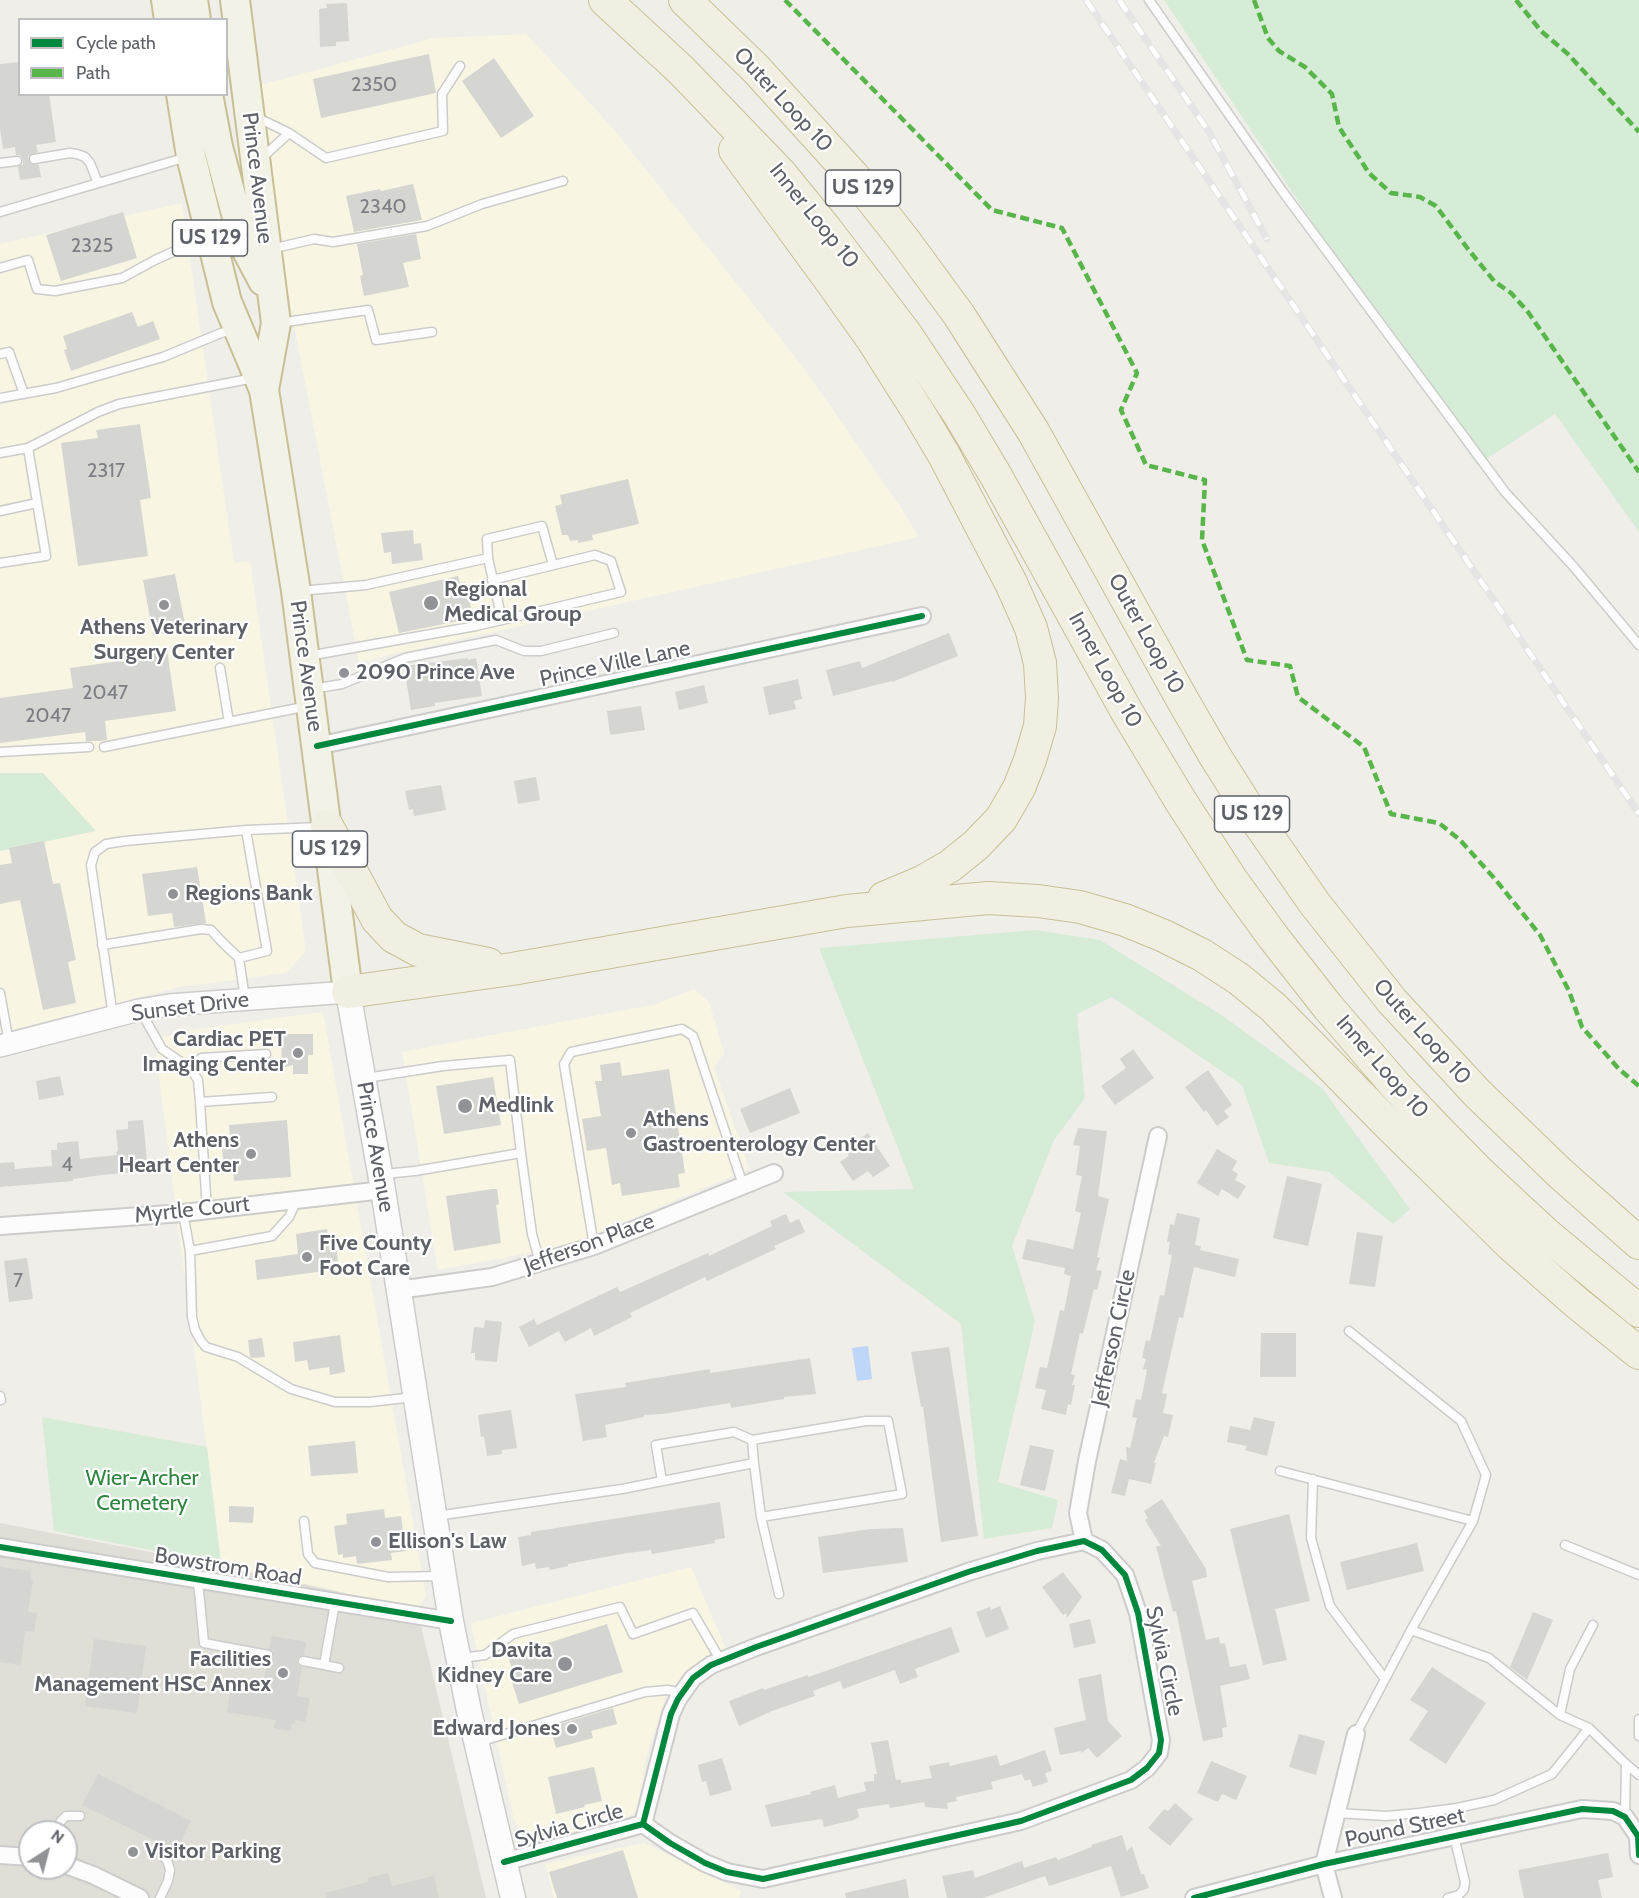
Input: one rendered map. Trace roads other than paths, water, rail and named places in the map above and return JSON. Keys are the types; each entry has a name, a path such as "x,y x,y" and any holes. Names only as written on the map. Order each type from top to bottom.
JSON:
{"highway":[{"path":"166,0 169,18"},
{"path":"193,0 196,18"},
{"name":"Prince Avenue","path":"235,0 274,311 261,384"},
{"name":"Outer Loop 10","path":"685,0 756,69 854,177 959,315 1033,431 1215,756 1315,904 1392,1001 1477,1093 1561,1174 1639,1243"},
{"name":"US 129","path":"700,0 756,69"},
{"path":"606,1 736,152 872,339 944,455 1011,583 1031,628 1040,663 1042,698 1040,726 1019,788 1001,819 976,845 950,866 893,895 847,911"},
{"name":"Inner Loop 10","path":"606,1 681,70 781,174 905,333 948,397 996,476 1127,712 1180,800 1231,879 1287,955 1396,1086 1477,1170 1581,1264 1639,1311"},
{"name":"Prince Avenue","path":"181,96 191,156 227,302 261,384 296,591 348,992"},
{"path":"208,96 218,147 245,247 274,311"},
{"path":"327,826 377,918 394,937 418,951 512,969"},
{"path":"348,992 512,969 847,911 988,898 1038,900 1080,907 1125,920 1164,936 1202,955 1239,979 1273,1007 1511,1245 1639,1353"}],"main road":[{"name":"Prince Avenue","path":"348,992 382,1182 451,1621 476,1743 513,1898"}],"street":[{"name":"Prince Ville Lane","path":"317,746 922,616"},
{"name":"Sunset Drive","path":"4,1045 113,1016 169,1005 348,992"},
{"name":"Jefferson Circle","path":"1084,1541 1078,1514 1087,1461 1158,1136"},
{"name":"Jefferson Place","path":"398,1290 492,1277 540,1263 594,1246 774,1173"},
{"name":"Myrtle Court","path":"0,1226 207,1210 297,1200 382,1182"},
{"name":"Sylvia Circle","path":"1084,1541 1102,1550 1125,1575 1137,1613 1161,1740 1159,1754 1147,1768 1131,1780 1021,1821 763,1879 727,1872 705,1863 643,1824 671,1714 693,1678 711,1665 968,1572 1037,1551 1084,1541"},
{"name":"Bowstrom Road","path":"0,1547 451,1621"},
{"path":"1333,1898 1324,1864 1356,1734"},
{"name":"Pound Street","path":"1194,1898 1324,1864 1582,1809 1613,1810 1625,1817"},
{"path":"1625,1817 1638,1836 1639,1855"},
{"name":"Sylvia Circle","path":"504,1863 643,1824"},
{"path":"0,1855 18,1856"},
{"path":"78,1869 140,1898"}],"lane":[{"path":"1149,0 1283,192 1505,492 1573,566 1639,645"},
{"path":"249,114 289,133 326,158 443,131 442,94 460,66"},
{"path":"255,165 289,133"},
{"path":"34,159 70,153 85,157 98,183"},
{"path":"0,212 191,156"},
{"path":"0,163 17,161"},
{"path":"266,250 314,239 333,242 427,226 482,204 563,181"},
{"path":"0,268 28,260 37,289 55,291 122,278 155,260 209,236"},
{"path":"274,311 368,310 376,340 432,332"},
{"path":"0,398 56,388 163,357 221,333 237,329"},
{"path":"0,354 9,352 24,394"},
{"path":"0,453 28,448 98,411 119,404 261,384"},
{"path":"0,563 46,556 28,448"},
{"path":"0,511 38,503"},
{"path":"502,620 488,558 488,539 542,526 553,565"},
{"path":"305,656 476,626 621,592 611,561 595,555 492,580"},
{"path":"296,591 366,585 488,558"},
{"path":"104,747 229,722 310,698 405,658 496,640 524,651 540,651 614,633"},
{"path":"220,668 229,722"},
{"path":"0,752 89,747"},
{"path":"113,1016 91,865 95,852 106,844 125,841 246,830 327,826"},
{"path":"239,958 267,951 246,830"},
{"path":"102,945 201,929 211,930 239,958 245,999"},
{"path":"0,993 4,1045"},
{"path":"140,1010 162,1049 191,1070 198,1080 207,1210"},
{"path":"594,1246 564,1064 571,1052 682,1029 693,1036 743,1185"},
{"path":"191,1070 201,1058 266,1054"},
{"path":"363,1078 443,1066 510,1060 532,1234 540,1263"},
{"path":"200,1102 272,1097"},
{"path":"382,1182 415,1171 521,1153"},
{"path":"190,1251 272,1236 290,1217 297,1200"},
{"path":"183,1212 190,1251 192,1317 195,1330 206,1347 238,1356 291,1389 335,1402 370,1402 415,1396"},
{"path":"1349,1331 1461,1421 1486,1475 1473,1521 1411,1630 1356,1734"},
{"path":"662,1481 656,1445 734,1432 752,1440 866,1421 888,1421 902,1494 761,1517"},
{"path":"752,1440 761,1517 779,1594"},
{"path":"434,1517 662,1481 754,1463"},
{"path":"1280,1471 1473,1521"},
{"path":"1313,1479 1311,1538 1330,1605 1385,1679"},
{"path":"303,1521 308,1554 315,1563 388,1577 444,1575"},
{"path":"1565,1545 1639,1575"},
{"path":"198,1581 204,1643 268,1655"},
{"path":"324,1665 335,1603"},
{"path":"458,1659 485,1655 513,1634 620,1607 633,1634 693,1613 721,1661"},
{"path":"1560,1715 1570,1669 1593,1625"},
{"path":"1411,1630 1490,1658 1560,1715 1589,1728 1639,1775"},
{"path":"303,1661 339,1668"},
{"path":"476,1743 645,1692 668,1690 683,1693"},
{"path":"1639,1719 1639,1737"},
{"path":"1337,1813 1386,1816 1457,1808 1494,1800 1552,1774 1589,1728"},
{"path":"1625,1817 1626,1764"},
{"path":"63,1820 66,1816 80,1816"},
{"path":"1448,1898 1459,1895 1464,1889 1465,1882 1455,1836"},
{"path":"160,1898 168,1881 170,1870 167,1860 162,1856"}],"water":[{"path":"868,1346 872,1379 857,1381 852,1348"}],"railway":[{"path":"1086,0 1639,814"},
{"path":"1119,0 1209,132 1267,239"}],"place":[{"name":"Regional Medical Group","path":"431,603"},
{"name":"Athens Veterinary Surgery Center","path":"164,605"},
{"name":"2090 Prince Ave","path":"344,673"},
{"name":"Regions Bank","path":"173,894"},
{"name":"Cardiac PET Imaging Center","path":"298,1053"},
{"name":"Medlink","path":"465,1106"},
{"name":"Athens Gastroenterology Center","path":"631,1133"},
{"name":"Athens Heart Center","path":"251,1154"},
{"name":"Five County Foot Care","path":"307,1257"},
{"name":"Ellison's Law","path":"376,1542"},
{"name":"Davita Kidney Care","path":"565,1664"},
{"name":"Facilities Management HSC Annex","path":"283,1673"},
{"name":"Edward Jones","path":"572,1729"},
{"name":"Visitor Parking","path":"133,1852"}],"park label":[{"name":"Wier-Archer Cemetery","path":"142,1492"}]}
